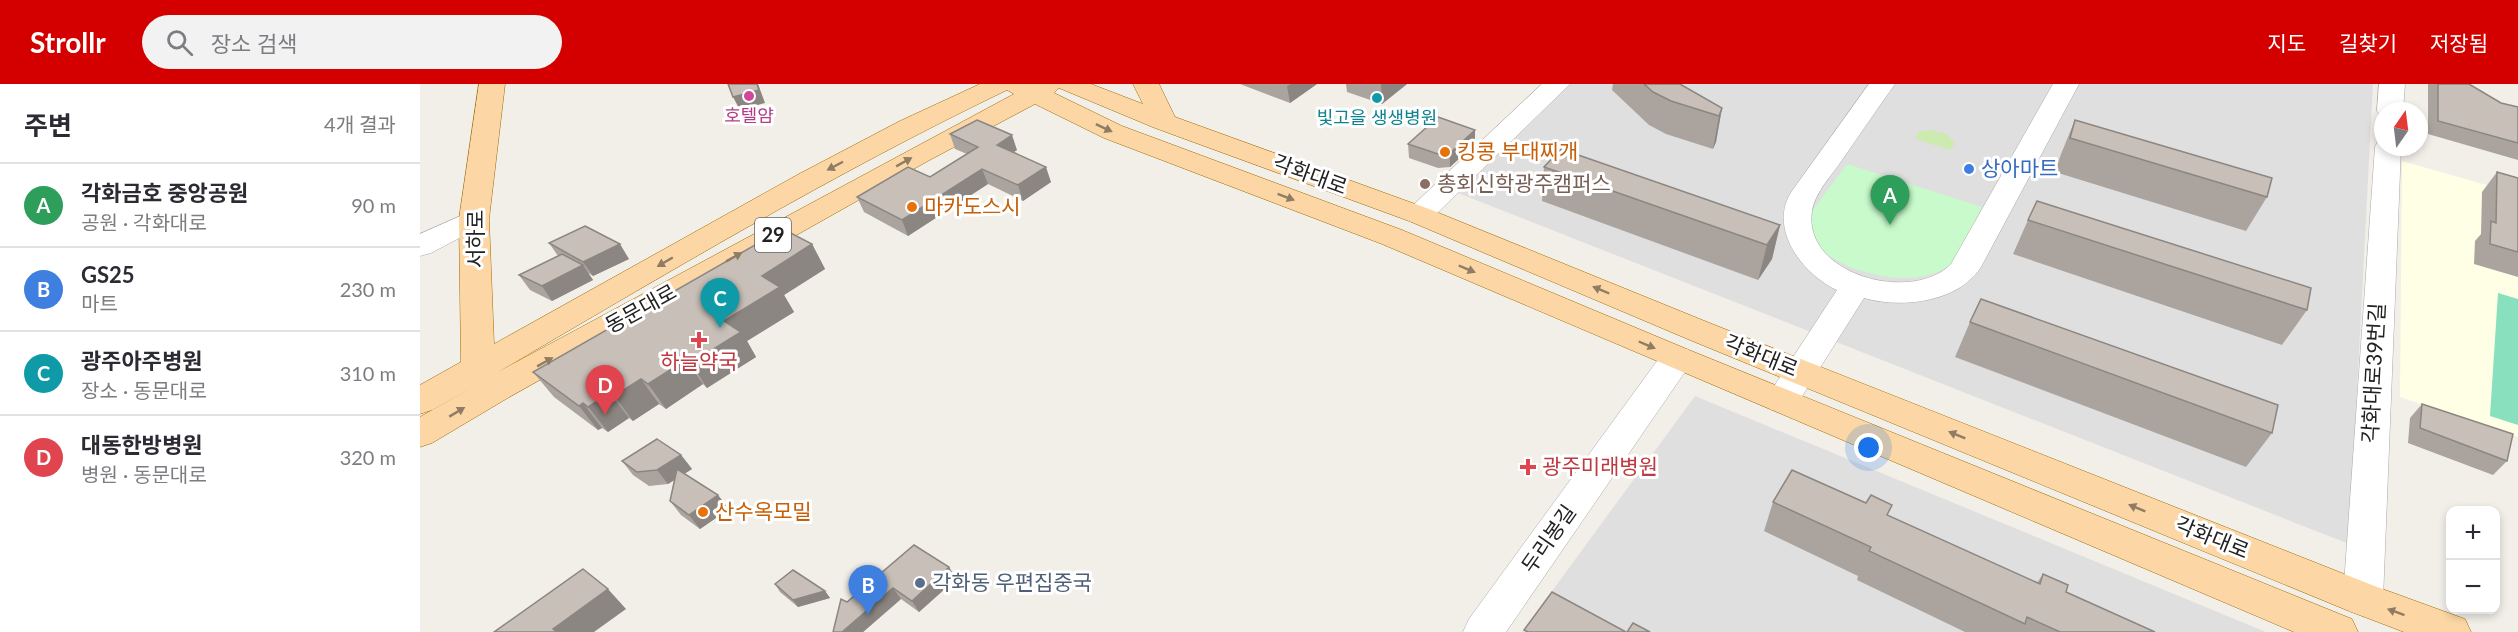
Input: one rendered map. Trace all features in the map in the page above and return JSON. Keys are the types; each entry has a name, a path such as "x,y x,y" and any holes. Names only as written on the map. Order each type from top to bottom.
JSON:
{"main road":[{"name":"서하로","path":"486,380 474,219 492,84"},
{"path":"909,127 931,108 945,91 946,84"},
{"name":"동문대로","path":"420,434 486,380 809,180 909,127 1000,84"},
{"path":"1146,84 1164,122"},
{"name":"동문대로","path":"420,401 486,380 972,127 1034,88"},
{"name":"각화대로","path":"1034,88 1071,99 1113,132 1392,237 1972,482 2338,632"},
{"name":"각화대로","path":"1071,99 1078,90 1419,215 1801,372 2363,599 2451,632"},
{"path":"972,127 1043,113 1071,99"}],"street":[{"path":"1419,215 1557,84"},
{"path":"1882,84 1802,197 1796,210 1798,228 1805,243 1826,271 1866,290 1897,292 1938,285 1957,277 1966,267 2066,84"},
{"path":"2391,102 2392,84"},
{"name":"각화대로39번길","path":"2363,599 2388,156"},
{"path":"420,246 474,219"},
{"path":"1782,400 1856,286"},
{"name":"두리봉길","path":"1483,632 1677,358"}],"shaded area":[{"path":"1570,84 2373,84 2349,544 1458,193"},
{"path":"2402,161 2518,194 2518,437 2400,397"},
{"path":"1695,396 2266,632 1522,632"}],"green space":[{"path":"1931,130 1947,134 1955,143 1950,150 1915,139 1918,132"},
{"path":"1847,164 1982,207 1964,246 1951,264 1937,272 1919,277 1900,278 1859,270 1825,253 1814,241 1810,214"},
{"path":"2498,293 2518,299 2518,425 2490,416"}],"building":[{"path":"728,84 757,84 759,90 733,97"},
{"path":"1644,84 1680,84 1722,108 1719,116 1671,101 1653,92"},
{"path":"2438,84 2469,84 2501,103 2518,107 2518,143 2438,121"},
{"path":"1438,117 1475,130 1450,153 1438,154 1408,144"},
{"path":"977,120 1012,135 997,145 1046,167 1018,185 982,169 902,220 857,197 908,167 930,177 978,147 950,134"},
{"path":"2075,120 2272,178 2267,197 2070,138"},
{"path":"1561,149 1780,225 1767,245 1544,167"},
{"path":"2497,172 2518,178 2518,252 2490,244 2491,221 2496,223"},
{"path":"2037,201 2311,288 2307,310 2028,220"},
{"path":"585,226 620,244 583,262 549,243"},
{"path":"783,229 812,244 762,276 780,287 724,321 741,332 691,363 686,360 648,384 641,379 614,396 610,393 588,407 583,403 579,406 533,372"},
{"path":"562,254 583,265 542,286 519,275"},
{"path":"1981,299 2278,405 2272,433 1970,322"},
{"path":"2422,404 2513,434 2507,461 2420,428"},
{"path":"657,439 681,455 657,470 637,472 622,461"},
{"path":"677,469 718,495 689,515 670,501"},
{"path":"1792,470 1866,503 1871,495 1892,505 1887,515 2040,584 2043,574 2068,585 2066,592 2155,632 2060,632 2027,617 2025,624 1869,551 1871,547 1773,502"},
{"path":"914,545 949,567 912,601 893,588 842,632 833,632 841,599 847,602"},
{"path":"583,569 608,589 553,629 557,632 494,632"},
{"path":"793,570 825,591 793,600 775,584"},
{"path":"1552,592 1626,632 1528,632 1524,630"},
{"path":"1633,623 1650,632 1627,632"}],"place":[{"name":"호텔얌","path":"749,96"},
{"name":"빛고을 생생병원","path":"1377,98"},
{"name":"킹콩 부대찌개","path":"1445,152"},
{"name":"상아마트","path":"1969,169"},
{"name":"총회신학광주캠퍼스","path":"1425,184"},
{"name":"마카도스시","path":"912,207"},
{"name":"각화금호 중앙공원","path":"1890,225"},
{"name":"광주아주병원","path":"720,328"},
{"name":"하늘약국","path":"699,340"},
{"name":"대동한방병원","path":"605,415"},
{"name":"광주미래병원","path":"1528,467"},
{"name":"산수옥모밀","path":"703,512"},
{"name":"각화동 우편집중국","path":"920,583"},
{"name":"GS25","path":"868,615"}]}
